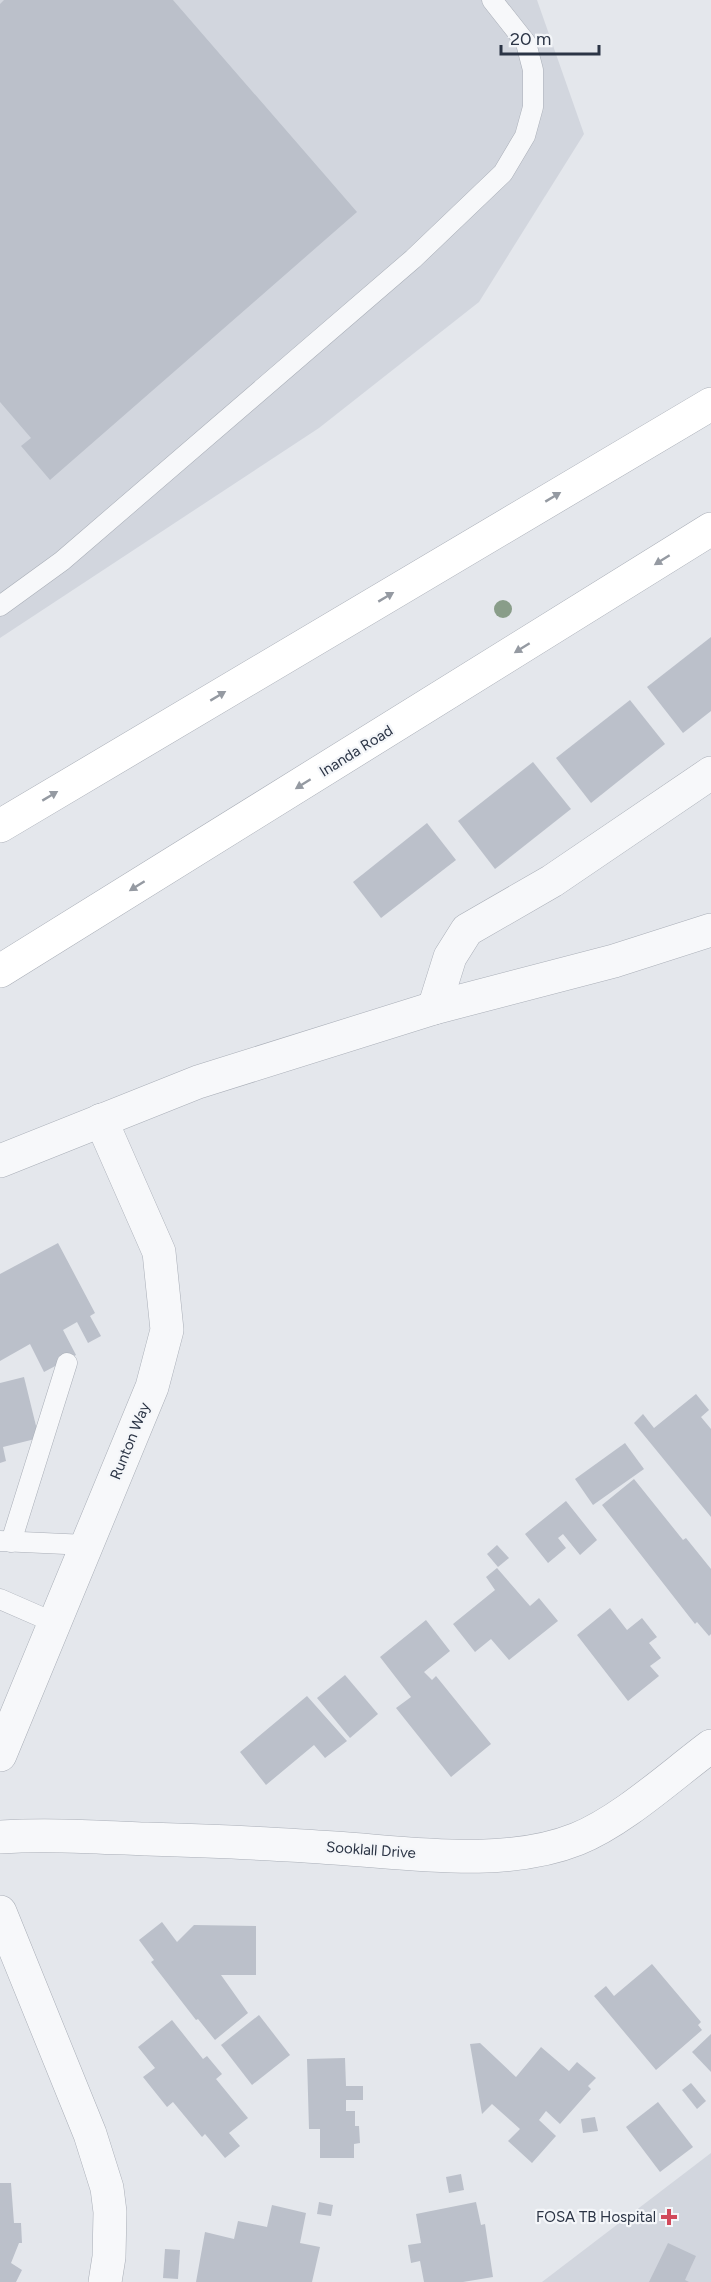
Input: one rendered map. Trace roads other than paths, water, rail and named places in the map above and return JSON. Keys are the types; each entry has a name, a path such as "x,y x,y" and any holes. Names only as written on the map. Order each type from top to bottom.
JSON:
{"main road":[{"path":"0,825 711,404"},
{"name":"Inanda Road","path":"0,971 711,529"}],"street":[{"path":"434,1008 450,957 467,930 552,881 711,773"},
{"path":"0,1161 198,1082 434,1008 614,961 711,930"},
{"name":"Runton Way","path":"0,1755 152,1387 167,1330 159,1252 101,1120"},
{"name":"Sooklall Drive","path":"0,1837 54,1835 224,1841 431,1854 504,1855 533,1851 578,1838 607,1823 711,1746"},
{"path":"0,1912 90,2134 107,2187 110,2235 105,2282"}],"lane":[{"path":"0,606 80,546 413,259 503,173 525,136 533,107 533,70 526,43 492,0"},
{"path":"68,1363 5,1541 87,1545"},
{"path":"0,1599 55,1623"}],"place":[{"name":"FOSA TB Hospital","path":"669,2217"}]}
